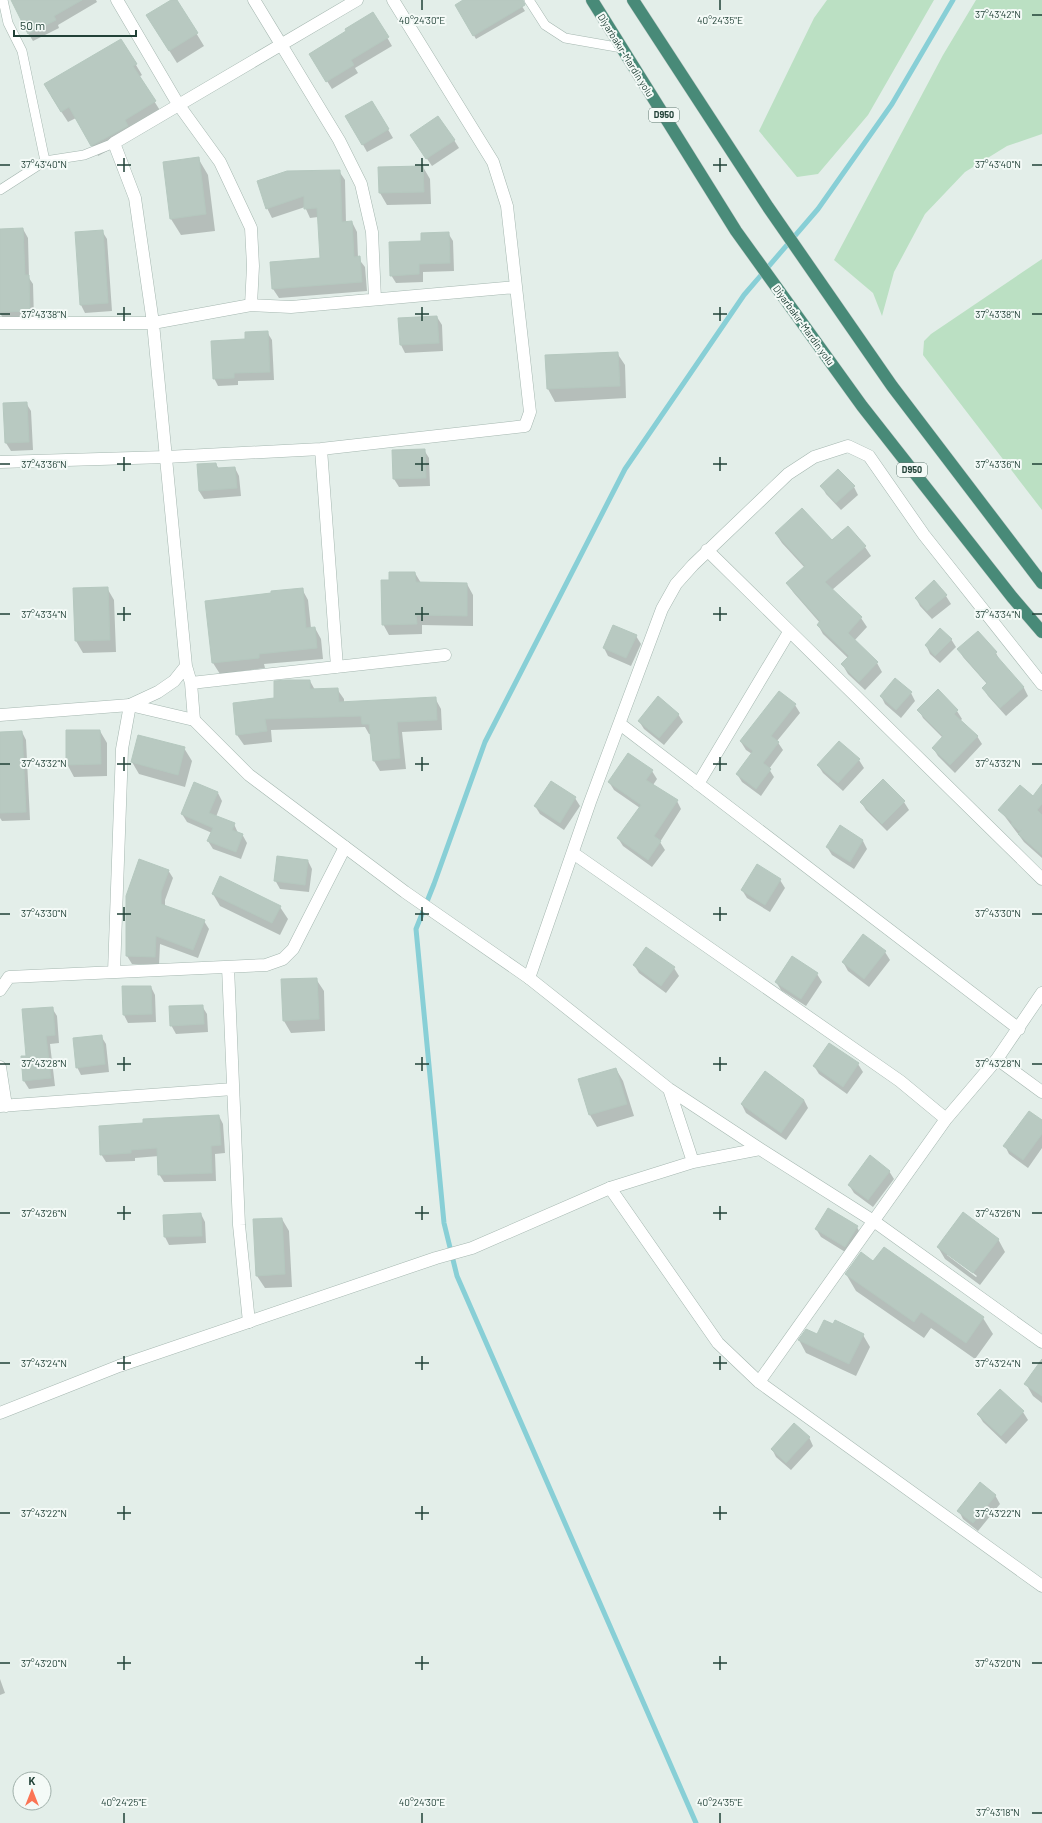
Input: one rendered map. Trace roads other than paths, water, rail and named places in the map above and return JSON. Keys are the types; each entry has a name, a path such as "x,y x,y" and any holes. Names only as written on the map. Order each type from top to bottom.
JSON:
{"highway":[{"name":"Diyarbakır-Mardin yolu","path":"592,0 736,231 862,406 1007,591 1042,632"},
{"path":"633,0 768,207 892,386 1042,583"}],"street":[{"path":"117,0 178,104 220,162 251,228 253,266 251,305"},
{"path":"254,0 339,140 361,184 372,232 375,298"},
{"path":"194,720 191,683 186,666 153,322 135,198 114,143 178,104 282,46 356,0"},
{"path":"0,462 166,457 322,448 525,426 530,412 507,206 493,162 393,0"},
{"path":"0,323 153,322 251,305 291,307 375,298 516,287"},
{"path":"529,978 662,609 676,584 707,550 788,474 814,457 848,446 869,456 924,534 1042,684"},
{"path":"322,448 337,667"},
{"path":"707,550 1042,879"},
{"path":"698,784 789,632"},
{"path":"191,683 445,655"},
{"path":"130,705 158,692 174,681 186,666"},
{"path":"114,972 122,749 130,705"},
{"path":"0,715 130,705 194,720 249,775 406,892 529,978 669,1089 875,1222 1042,1342"},
{"path":"620,724 1019,1030"},
{"path":"0,990 9,977 266,965 283,959 293,949 345,847"},
{"path":"573,853 900,1081 946,1119"},
{"path":"228,967 239,1225 249,1322"},
{"path":"759,1382 875,1222 946,1119 997,1059 1019,1030 1042,993"},
{"path":"997,1059 1042,1092"},
{"path":"0,1067 3,1106 233,1089"},
{"path":"669,1089 693,1162"},
{"path":"0,1413 119,1366 436,1258 472,1248 610,1188 693,1162 760,1149"},
{"path":"610,1188 718,1344 759,1382 1042,1586"}],"lane":[{"path":"3,0 8,23 22,51 45,161"},
{"path":"529,0 545,25 565,38 622,48"},
{"path":"0,190 45,161 84,155 114,143"}],"waterway":[{"path":"696,1823 457,1276 444,1223 416,929 434,884 485,742 625,469 744,295 818,209 892,104 953,0"}]}
